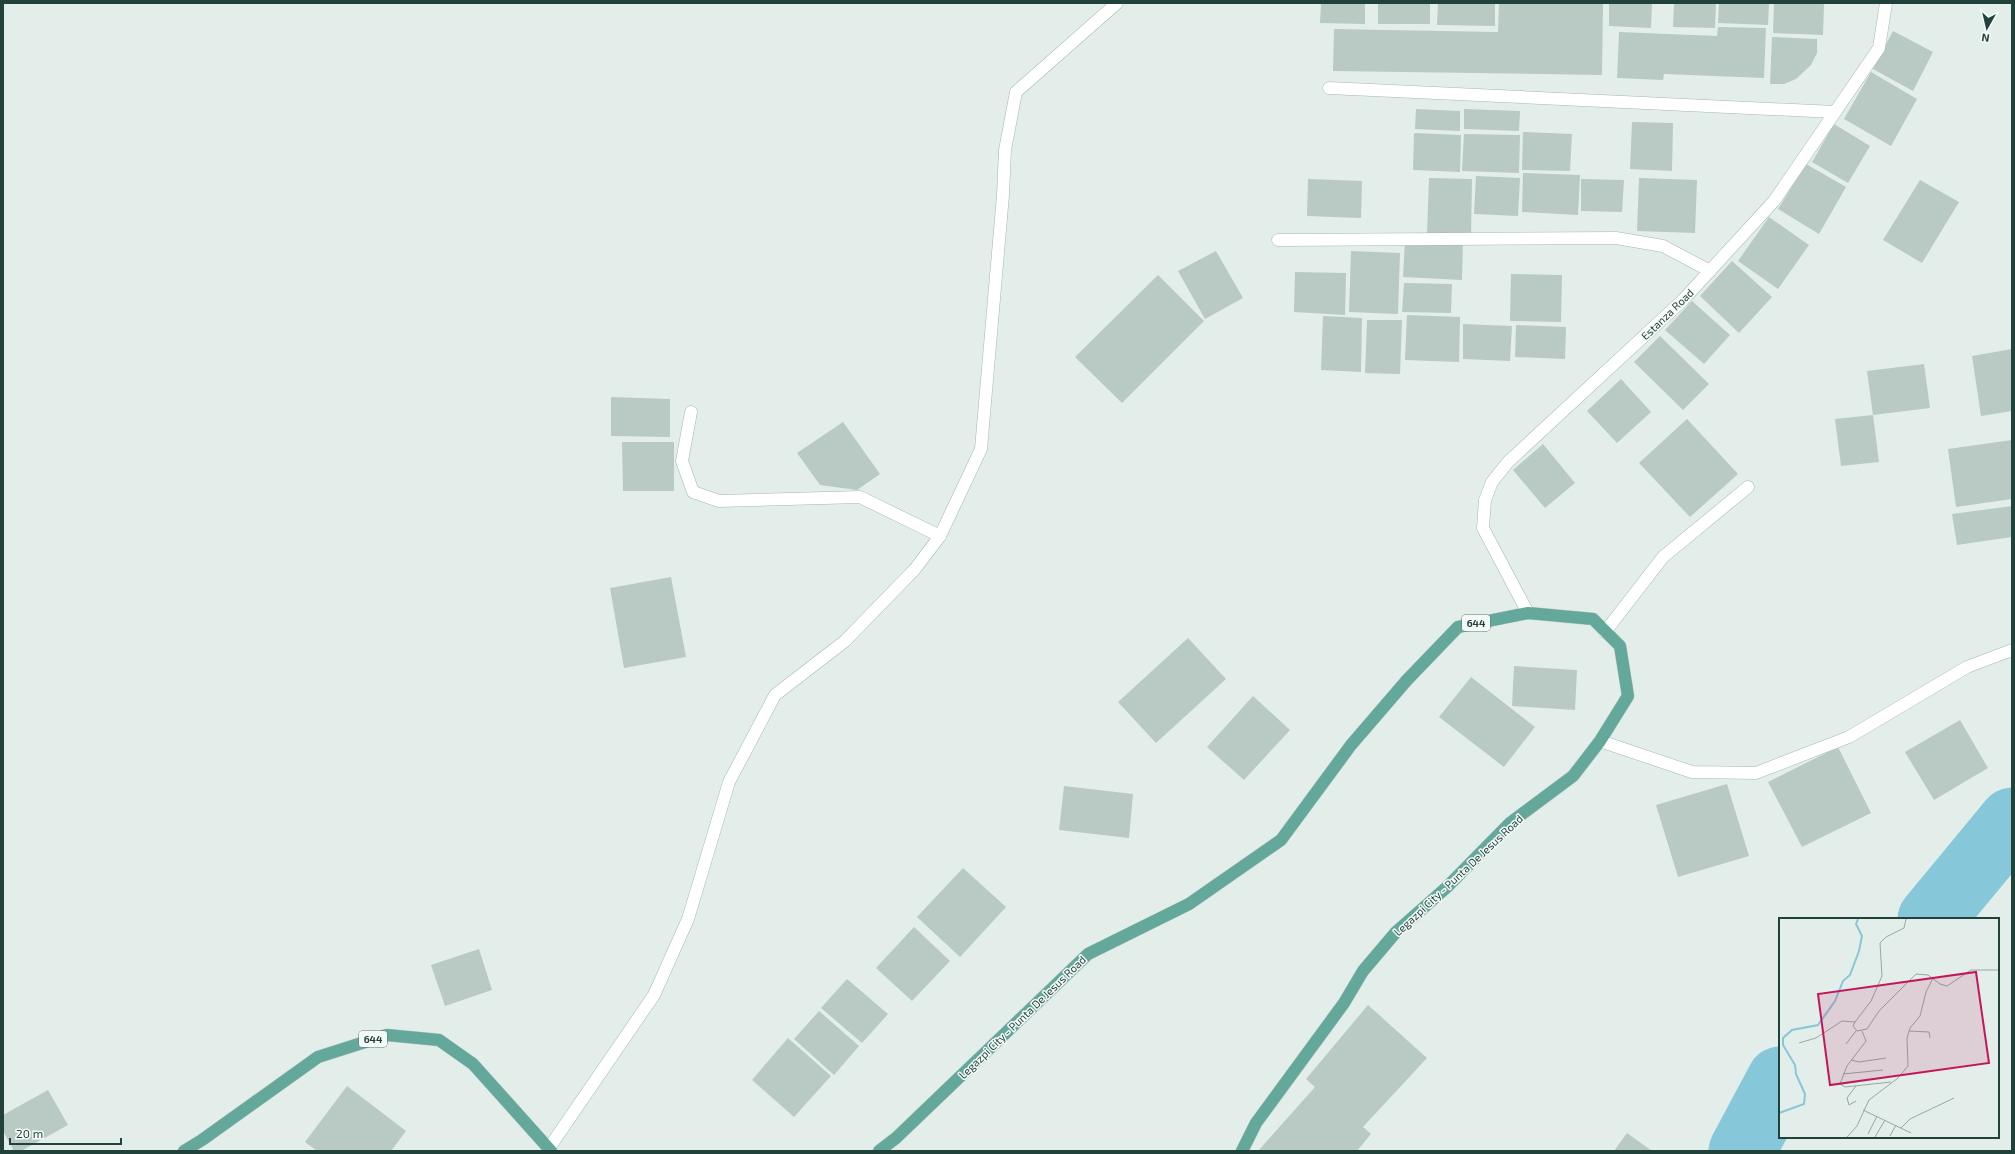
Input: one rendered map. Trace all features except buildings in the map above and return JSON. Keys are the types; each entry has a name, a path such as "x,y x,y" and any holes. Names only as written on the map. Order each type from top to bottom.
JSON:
{"main road":[{"name":"Legazpi City - Punta De Jesus Road","path":"879,1151 896,1138 1088,954 1189,904 1281,840 1351,745 1407,680 1458,627 1528,612 1593,619 1620,646 1628,696 1600,741 1573,776 1510,823 1447,887 1396,932 1363,970 1344,1003 1256,1123 1242,1151"},
{"name":"644","path":"184,1151 202,1140 318,1057 387,1035 439,1040 473,1064 550,1149"}],"street":[{"path":"550,1149 654,996 688,919 729,782 775,695 845,641 915,569 940,536 981,449 1003,195 1005,150 1016,92 1116,3"},
{"name":"Estanza Road","path":"1528,612 1483,528 1485,500 1492,482 1508,462 1683,300 1774,201 1879,48 1886,3"},
{"path":"1329,88 1835,112"},
{"path":"1278,240 1616,238 1663,246 1710,271"},
{"path":"691,412 682,461 693,492 719,501 860,497 940,536"},
{"path":"1605,632 1663,557 1748,487"},
{"path":"1600,741 1692,772 1756,773 1849,737 1967,667 2012,650"}],"waterway":[{"path":"1932,918 2012,821"},
{"path":"1742,1151 1779,1082"}]}
